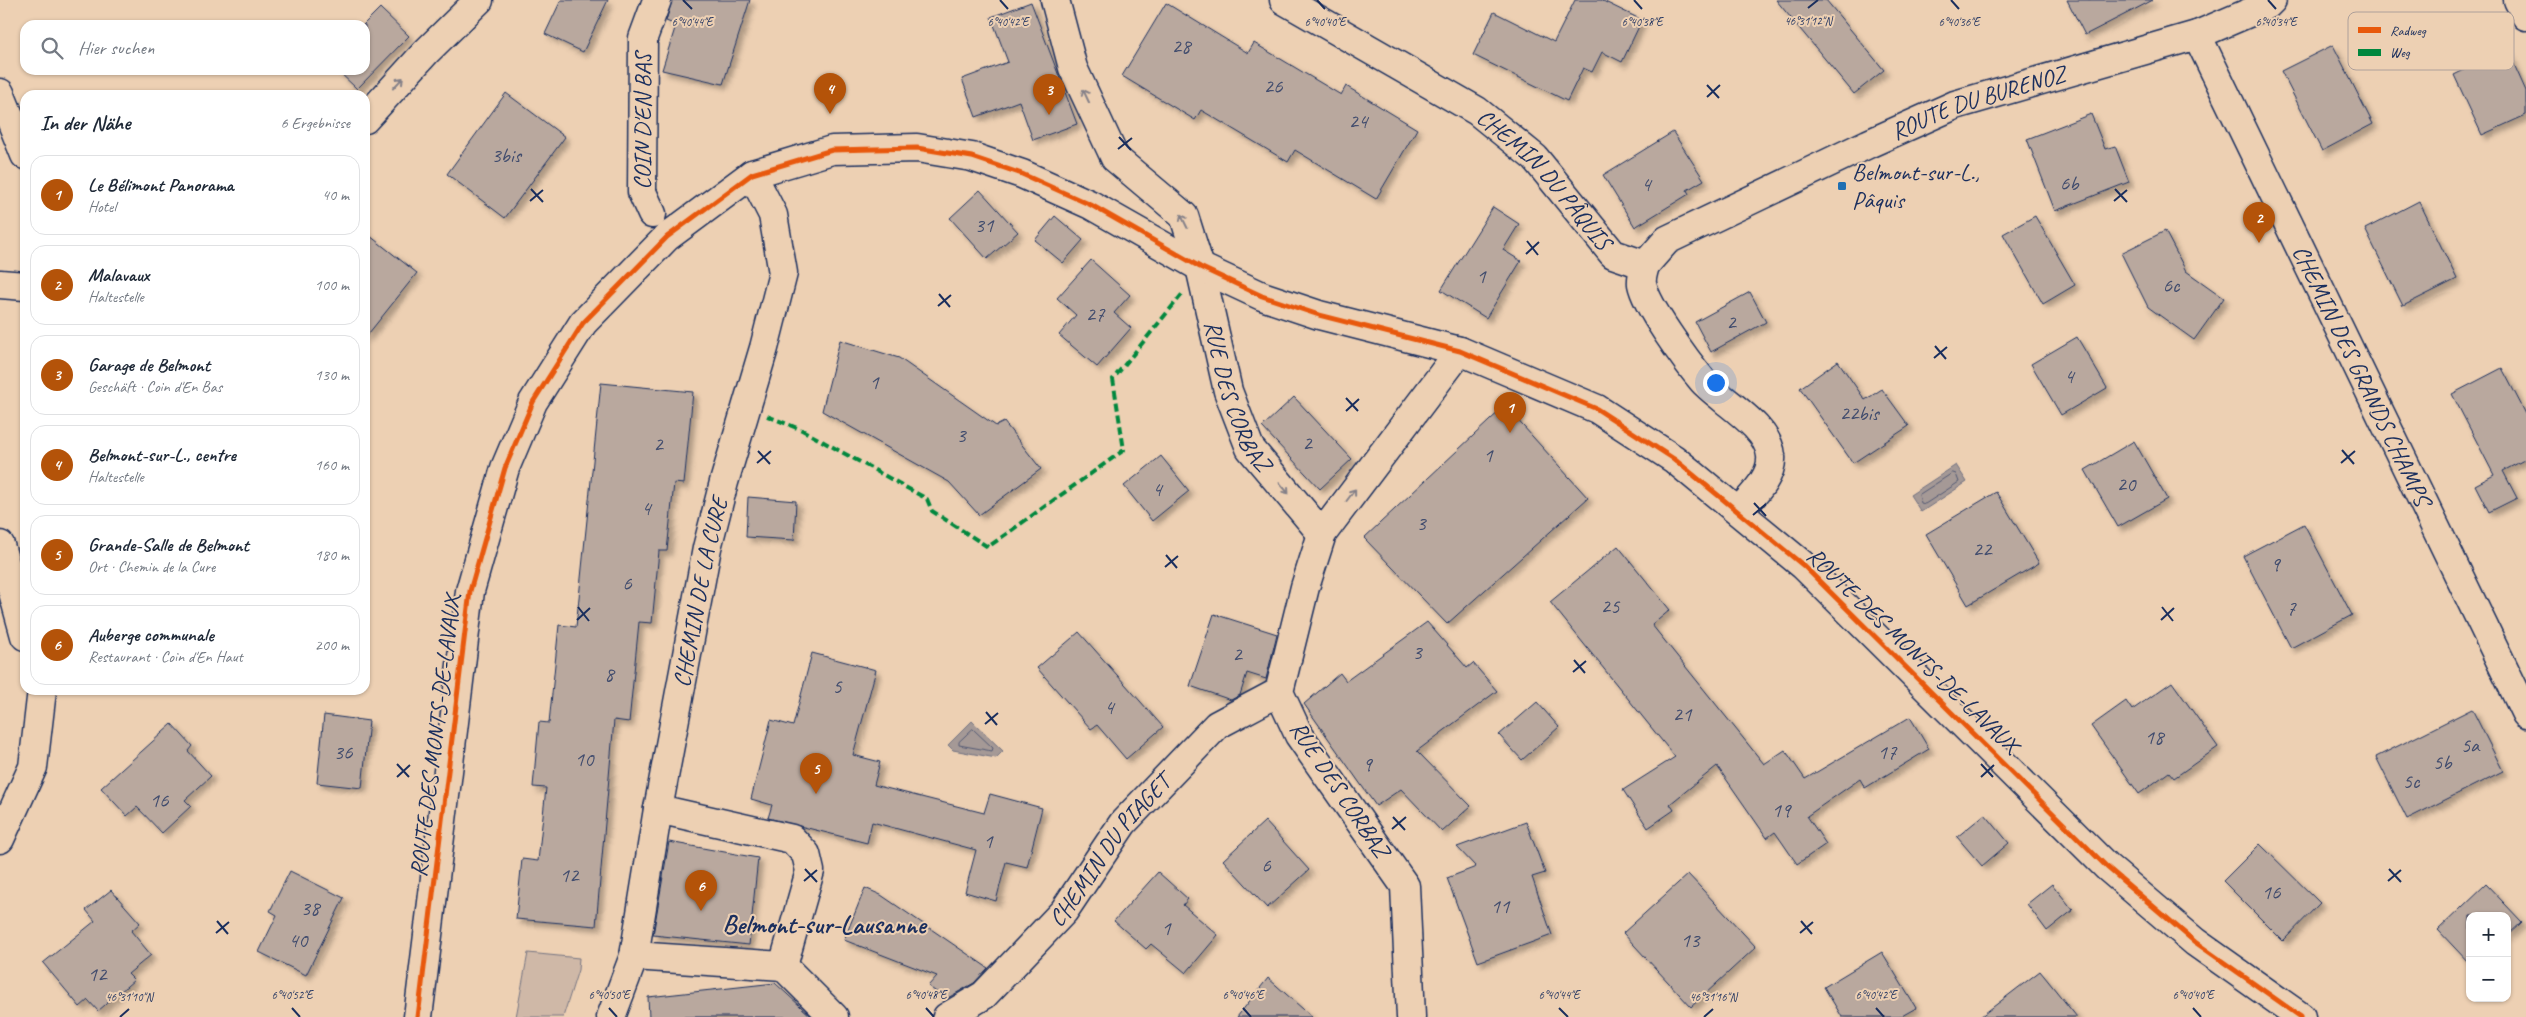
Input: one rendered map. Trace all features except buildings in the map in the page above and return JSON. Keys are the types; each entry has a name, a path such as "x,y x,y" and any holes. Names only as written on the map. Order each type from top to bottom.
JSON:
{"street":[{"path":"370,114 426,52 479,0"},
{"name":"COIN D'EN BAS","path":"652,214 642,192 643,38 657,0"},
{"path":"1055,0 1073,68 1116,158 1184,216 1200,266"},
{"name":"CHEMIN DU PÂQUIS","path":"1284,0 1477,111 1535,158 1613,254 1645,265"},
{"path":"2518,0 2526,16"},
{"name":"ROUTE DU BURENOZ","path":"1645,265 1667,240 1868,144 1955,105 2197,35 2268,2"},
{"name":"CHEMIN DES GRANDS CHAMPS","path":"2197,35 2526,714"},
{"path":"0,93 20,143"},
{"name":"ROUTE DES MONTS-DE-LAVAUX","path":"418,1017 470,591 505,468 533,402 583,323 667,237 752,174 832,150 917,148 972,157 1022,174 1091,205 1200,266 1262,296 1319,315 1460,351 1597,409 1674,459 1740,511 1804,566 2107,867 2195,942 2300,1017"},
{"name":"CHEMIN DE LA CURE","path":"611,1017 634,956 658,809 707,548 724,482 764,348 783,273 773,215 752,174"},
{"path":"1645,265 1642,283 1656,316 1704,381 1748,420 1764,437 1771,455 1769,472 1740,511"},
{"name":"RUE DES CORBAZ","path":"1200,266 1228,391 1250,448 1322,534"},
{"path":"0,284 20,286"},
{"name":"RUE DES CORBAZ","path":"1411,1017 1405,886 1299,735 1279,692 1305,587 1322,534 1460,351"},
{"path":"0,545 20,618"},
{"name":"CHEMIN DU PIAGET","path":"947,1017 984,995 1064,911 1123,823 1217,726 1279,692"},
{"path":"0,839 33,767 41,695"},
{"path":"658,809 792,839 806,854 810,871 783,966"},
{"path":"634,956 783,966 834,1017"}],"shaded area":[{"path":"528,953 579,958 578,970 563,1017 516,1017"}],"water":[{"path":"1956,465 1967,482 1921,512 1910,495"},
{"path":"972,721 1003,751 996,758 953,750 948,745"}],"marked path":[{"path":"767,416 802,430 927,499 932,511 988,547 1124,450 1113,379 1184,292"}],"cycle path":[{"path":"418,1017 470,591 505,468 533,402 583,323 667,237 752,174 832,150 917,148 972,157 1022,174 1091,205 1200,267 1262,296 1319,315 1460,351 1597,409 1674,459 1804,566 2107,867 2195,942 2301,1017"}],"place":[{"name":"Belmont-sur-L., centre","path":"830,114"},
{"name":"Garage de Belmont","path":"1049,115"},
{"name":"Belmont-sur-L., Pâquis","path":"1842,186"},
{"name":"Malavaux","path":"2259,243"},
{"name":"Le Bélimont Panorama","path":"1510,433"},
{"name":"Grande-Salle de Belmont","path":"816,794"},
{"name":"Auberge communale","path":"701,911"}],"district":[{"name":"Belmont-sur-Lausanne","path":"824,924"}]}
